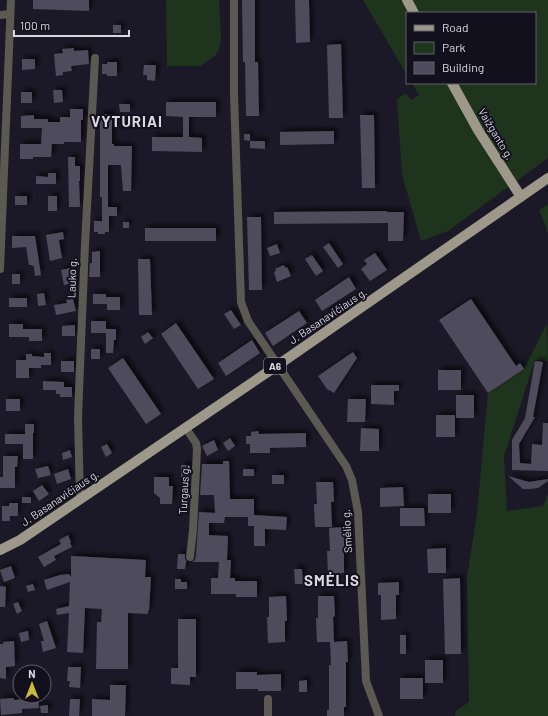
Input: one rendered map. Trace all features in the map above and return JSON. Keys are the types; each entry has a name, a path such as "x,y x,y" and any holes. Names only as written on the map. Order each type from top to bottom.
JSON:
{"main road":[{"path":"407,0 413,12"},
{"name":"Vaižganto g.","path":"453,84 478,130 521,197"},
{"name":"J. Basanavičiaus g.","path":"0,550 20,540 278,365 548,178"}],"street":[{"path":"0,269 4,69 11,0"},
{"name":"Smėlio g.","path":"234,0 234,94 241,302 248,320 346,466 352,480 358,512 366,681 379,716"},
{"path":"0,15 10,14"},
{"name":"Lauko g.","path":"80,499 78,417 95,58"},
{"name":"Turgaus g.","path":"185,427 196,443 197,449 193,530 190,557"},
{"path":"268,699 268,716"}],"green space":[{"path":"166,0 219,0 221,39 219,49 215,56 200,66 167,66"},
{"path":"363,0 548,0 548,158 448,231 421,241 402,175 397,99 406,93 411,100 419,95 413,84 536,84 536,12 406,12 406,73"},
{"path":"548,204 548,235 539,210"},
{"path":"547,323 548,361 535,360 504,456 507,511 543,506 548,494 548,716 455,716 456,711 469,702 467,577 477,513 488,393 524,369"}],"building":[{"path":"33,0 89,0 89,11 33,9"},
{"path":"242,0 255,0 255,62 258,62 259,116 246,116"},
{"path":"295,0 309,0 310,42 296,43"},
{"path":"113,25 121,25 121,33 113,33"},
{"path":"341,44 343,118 329,118 327,45"},
{"path":"74,48 74,51 88,50 89,64 71,66 72,71 63,72 63,75 56,76 54,54 63,53 62,49"},
{"path":"22,59 35,59 35,69 22,70"},
{"path":"107,62 117,62 117,76 107,76 107,74 102,74 102,64 107,64"},
{"path":"144,65 156,65 155,81 147,80 147,75 143,75"},
{"path":"53,90 62,90 63,102 54,103"},
{"path":"21,92 32,92 32,103 21,103"},
{"path":"166,102 216,102 216,117 189,117 189,137 202,138 202,152 152,151 152,137 183,137 183,117 166,116"},
{"path":"119,104 130,104 130,112 120,112"},
{"path":"70,109 83,109 83,120 81,120 81,142 52,144 51,157 20,159 20,144 41,144 42,128 21,128 21,116 34,115 34,119 48,119 48,122 60,122 60,117 70,117"},
{"path":"100,114 112,114 112,144 114,144 114,146 132,146 131,191 123,191 121,165 108,165 108,207 117,207 117,216 109,216 109,232 105,232 105,234 98,234 98,232 94,232 94,221 102,221 102,197 100,197"},
{"path":"360,115 374,115 375,188 362,188"},
{"path":"334,131 334,144 280,145 280,132"},
{"path":"244,134 250,134 250,141 244,140"},
{"path":"250,141 265,141 265,149 250,148"},
{"path":"68,157 75,157 75,166 80,166 80,207 69,207"},
{"path":"48,173 56,173 56,184 36,184 36,176 48,177"},
{"path":"15,196 27,196 27,205 15,205"},
{"path":"48,196 57,196 57,211 48,211"},
{"path":"274,212 404,212 403,241 388,241 388,223 274,224"},
{"path":"247,217 261,217 262,290 249,290"},
{"path":"123,222 129,222 129,228 123,228"},
{"path":"145,228 216,228 216,241 145,241"},
{"path":"63,232 64,239 59,240 62,258 50,261 46,235"},
{"path":"12,236 35,236 41,275 35,276 34,267 29,265 26,247 12,248"},
{"path":"329,243 343,264 338,268 323,247"},
{"path":"277,244 280,253 270,256 267,248"},
{"path":"100,251 100,277 89,277 90,263 92,263 92,252"},
{"path":"375,253 387,270 370,281 361,269 367,264 364,260"},
{"path":"312,255 323,271 316,276 305,259"},
{"path":"138,259 150,259 152,315 139,315"},
{"path":"284,265 285,268 287,267 291,276 277,282 274,272 276,271 275,269"},
{"path":"71,268 74,283 64,285 61,270"},
{"path":"12,274 20,274 20,284 12,284"},
{"path":"349,277 356,289 322,311 315,300"},
{"path":"44,293 46,305 38,306 37,294"},
{"path":"93,294 106,294 106,297 120,297 120,310 107,310 107,304 93,304"},
{"path":"9,298 27,298 27,307 9,307"},
{"path":"73,299 76,311 56,315 54,305 67,303 66,300"},
{"path":"471,299 516,366 520,363 524,369 488,393 439,320"},
{"path":"231,310 241,325 234,329 224,314"},
{"path":"299,311 307,323 273,346 265,333"},
{"path":"91,321 106,321 106,329 116,329 116,340 114,340 113,353 106,353 106,333 91,333"},
{"path":"176,323 214,379 198,389 161,334"},
{"path":"9,324 23,324 23,329 42,329 42,341 29,341 29,337 9,337"},
{"path":"75,325 75,336 62,336 62,326"},
{"path":"148,332 153,338 145,344 141,337"},
{"path":"252,340 260,353 226,376 218,363"},
{"path":"91,349 100,349 100,359 91,359"},
{"path":"353,352 357,358 334,393 327,389 318,376"},
{"path":"44,353 51,353 51,365 41,365 41,368 29,368 29,378 16,378 16,360 26,360 26,354 44,357"},
{"path":"123,358 161,414 146,424 108,368"},
{"path":"61,361 74,361 74,372 61,372"},
{"path":"535,361 543,362 533,417 535,417 519,444 520,463 531,464 532,444 542,445 543,423 548,423 548,471 512,470 512,440 525,418"},
{"path":"438,370 461,370 461,390 438,390"},
{"path":"43,381 64,382 64,387 72,387 72,397 60,397 60,394 56,394 56,390 43,390"},
{"path":"371,385 399,385 399,391 394,391 394,405 371,404"},
{"path":"456,395 474,395 474,418 456,418"},
{"path":"6,399 20,399 20,411 6,411"},
{"path":"348,399 366,399 365,422 347,422"},
{"path":"436,415 455,415 455,437 436,437"},
{"path":"25,424 34,424 33,459 23,459 23,444 5,444 5,434 25,434"},
{"path":"361,428 379,429 379,451 360,451"},
{"path":"258,431 259,434 306,433 306,447 270,448 270,453 250,453 250,444 246,444 246,436 251,436 251,432"},
{"path":"230,438 235,446 228,451 223,443"},
{"path":"214,440 218,450 207,456 202,446"},
{"path":"107,444 112,453 106,457 101,447"},
{"path":"70,450 72,457 63,460 62,453"},
{"path":"3,456 18,456 17,467 15,467 15,488 0,488 0,477 3,477"},
{"path":"223,461 229,461 230,499 254,499 254,515 287,517 286,530 265,529 265,546 254,546 254,526 248,526 248,517 225,517 224,523 209,523 209,535 228,536 227,560 231,560 230,578 235,578 235,581 257,581 257,597 236,597 236,594 211,594 211,578 218,578 219,562 192,562 195,560 196,555 199,512 215,513 214,495 200,495 202,464 223,464"},
{"path":"181,465 190,465 189,478 181,478"},
{"path":"48,466 51,475 38,478 35,469"},
{"path":"68,469 71,479 57,484 54,474"},
{"path":"243,469 254,469 254,476 243,476"},
{"path":"272,475 284,475 284,484 272,484"},
{"path":"508,476 529,482 548,479 548,481 538,488 523,489"},
{"path":"154,477 169,477 169,486 173,486 172,504 160,504 160,498 154,493"},
{"path":"316,482 333,482 334,502 331,502 332,527 315,527 314,504 317,504"},
{"path":"42,485 49,494 39,501 33,491"},
{"path":"403,487 404,506 380,507 380,488"},
{"path":"428,494 451,494 451,513 428,513"},
{"path":"189,495 189,504 184,504 183,496"},
{"path":"22,497 31,497 31,503 22,503"},
{"path":"9,503 18,503 18,516 10,516 10,521 2,521 2,506 9,506"},
{"path":"400,508 424,508 425,526 400,526"},
{"path":"346,527 344,573 328,574 327,551 330,551 329,528"},
{"path":"68,535 72,547 54,556 56,560 44,567 38,557 61,544 59,540"},
{"path":"446,548 446,573 428,573 427,549"},
{"path":"178,554 185,554 185,559 187,562 185,569 177,569"},
{"path":"71,556 146,560 145,577 151,577 149,611 148,610 148,614 128,613 128,669 96,669 97,622 101,622 102,609 85,608 83,653 67,652 69,613 57,615 56,609 69,606 70,582 47,590 44,580 69,574 71,577"},
{"path":"11,566 15,578 4,582 0,570"},
{"path":"294,569 302,569 303,584 295,584"},
{"path":"460,578 461,654 445,654 443,579"},
{"path":"175,579 181,579 181,582 187,582 187,589 175,589"},
{"path":"399,582 399,595 396,595 396,619 381,620 381,595 378,595 378,583"},
{"path":"33,584 35,590 28,592 26,586"},
{"path":"0,586 6,587 5,607 0,607"},
{"path":"286,596 287,621 285,621 285,642 268,643 267,617 269,617 269,597"},
{"path":"318,596 334,596 334,642 347,641 348,662 346,662 346,707 344,707 344,716 327,716 327,710 329,710 329,665 331,665 330,642 317,642 316,618 318,618"},
{"path":"18,602 22,611 17,614 13,604"},
{"path":"178,619 196,619 196,677 190,677 190,685 171,684 171,668 178,668"},
{"path":"47,621 56,648 43,652 41,641 44,641 39,624"},
{"path":"28,631 29,640 21,642 19,633"},
{"path":"400,635 406,635 406,654 400,654"},
{"path":"14,641 15,664 12,664 12,666 6,667 6,679 0,678 0,644 3,644 3,642"},
{"path":"425,660 443,660 443,683 425,683"},
{"path":"68,667 81,667 80,688 69,687 70,681 67,681"},
{"path":"236,672 257,672 257,675 281,674 281,691 236,689"},
{"path":"400,678 423,678 423,699 400,699"},
{"path":"307,680 307,692 299,692 299,681"},
{"path":"110,685 126,685 125,716 92,716 92,699 110,700"},
{"path":"12,698 12,704 39,704 39,708 22,709 22,713 1,715 0,699"},
{"path":"70,699 80,699 79,716 69,716"},
{"path":"48,705 48,713 41,713 40,706"}],"district":[{"name":"VYTURIAI","path":"127,122"},
{"name":"SMĖLIS","path":"332,581"}]}
